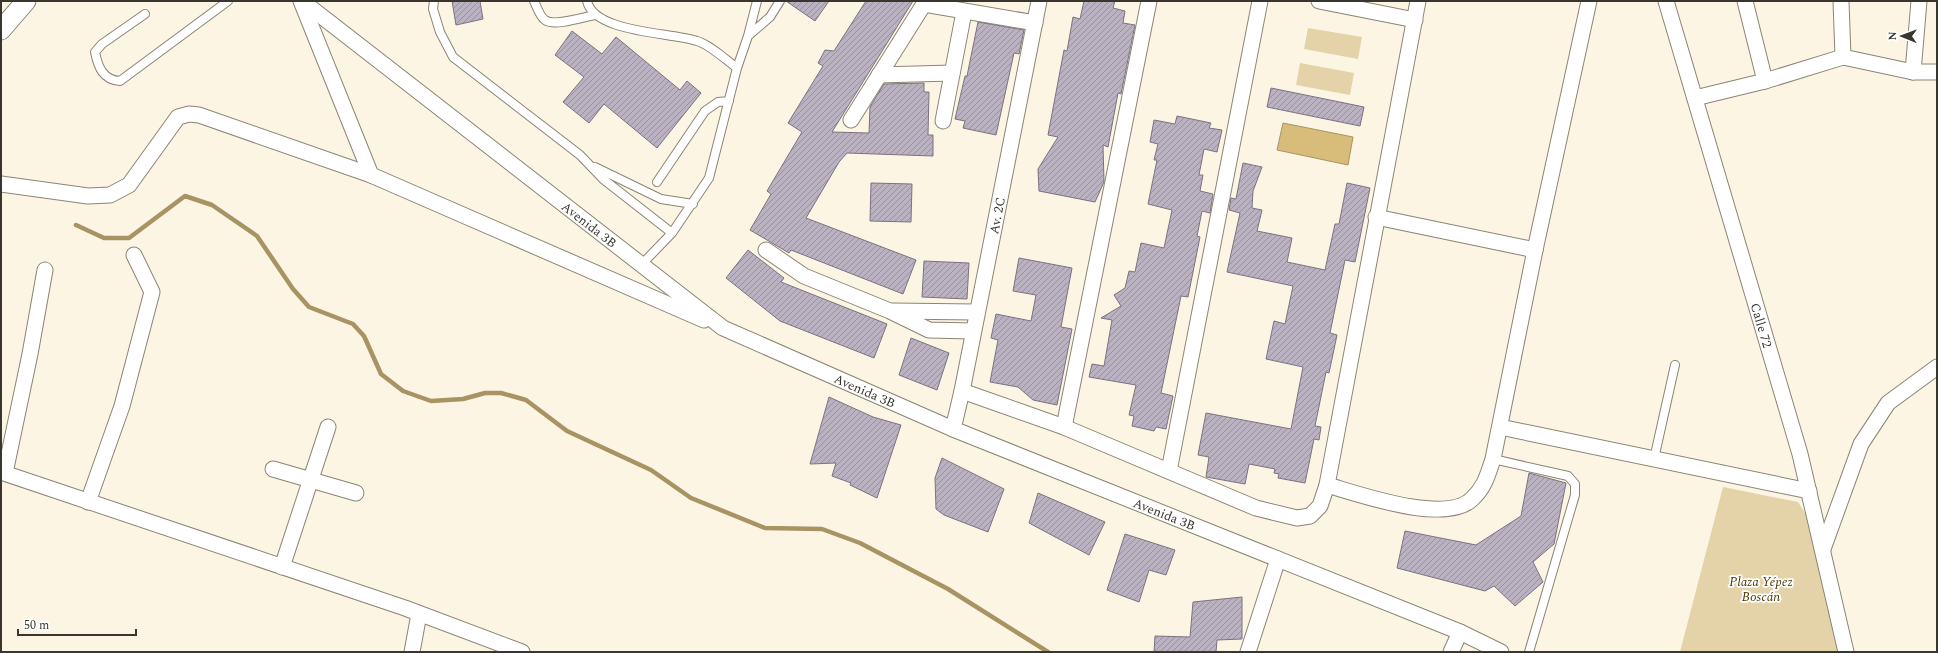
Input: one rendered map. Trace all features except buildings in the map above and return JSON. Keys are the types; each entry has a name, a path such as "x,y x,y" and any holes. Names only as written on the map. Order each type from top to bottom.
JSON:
{"street":[{"path":"1,30 26,1"},
{"path":"301,1 371,175"},
{"name":"Avenida 3B","path":"301,1 723,328 953,429 1460,632 1501,652"},
{"name":"Av. 2C","path":"953,429 962,391 976,312 1039,1"},
{"path":"1064,427 1149,1"},
{"path":"1169,471 1260,1"},
{"path":"1318,1 1415,20"},
{"path":"962,391 1064,427 1256,508 1297,518 1310,516 1320,506 1327,485 1376,217 1418,1"},
{"path":"1327,485 1399,505 1425,509 1452,508 1471,500 1485,484 1493,459 1500,427 1535,250 1589,1"},
{"name":"Calle 72","path":"1666,1 1809,491 1846,652"},
{"path":"1745,1 1765,81"},
{"path":"1841,1 1843,57"},
{"path":"1913,72 1919,1"},
{"path":"851,120 924,4 1035,23"},
{"path":"943,121 964,12"},
{"path":"1695,98 1765,81 1843,57 1913,72 1937,72"},
{"path":"880,75 952,73"},
{"path":"1,184 88,196 110,195 129,185 178,117 189,114 199,115 371,175 723,328"},
{"path":"1376,217 1535,250"},
{"path":"766,250 804,276 890,311 929,330 973,331"},
{"path":"88,502 122,406 152,292 134,255"},
{"path":"44,270 30,354 3,473 419,614 522,652"},
{"path":"890,311 976,312"},
{"path":"1823,549 1861,444 1888,403 1937,367"},
{"path":"1500,427 1809,491"},
{"path":"282,567 328,428"},
{"path":"273,469 356,493"},
{"path":"1248,652 1278,559"},
{"path":"412,652 419,614"},
{"path":"1451,652 1460,632"}],"lane":[{"path":"145,14 102,44 95,52 97,63 104,75 112,80 120,81 228,1"},
{"path":"434,1 433,9 440,32 453,57 580,155 622,195 672,233"},
{"path":"534,1 545,20 550,22 563,22 595,15"},
{"path":"587,1 588,8 595,15 633,30 698,41 737,68"},
{"path":"642,264 672,233 693,204 709,178 737,68 748,36 757,1"},
{"path":"748,36 770,17 780,1"},
{"path":"657,182 705,111 718,102 729,101"},
{"path":"589,164 661,199 693,204"},
{"path":"1654,459 1676,365"},
{"path":"1493,459 1568,476 1575,484 1575,495 1529,652"}],"green space":[{"path":"1308,28 1362,37 1358,59 1304,49"},
{"path":"1300,63 1354,73 1350,95 1296,85"},
{"name":"Plaza Yépez Boscán","path":"1723,487 1798,502 1810,521 1839,652 1680,652"}],"shaded area":[{"path":"1283,123 1353,137 1348,165 1277,150"}],"waterway":[{"path":"76,225 104,238 129,238 185,196 212,205 257,236 293,289 309,307 353,324 364,336 381,374 403,391 431,401 463,399 485,393 501,393 526,400 567,431 651,470 691,498 765,528 822,529 860,543 948,589 1048,652"}]}
